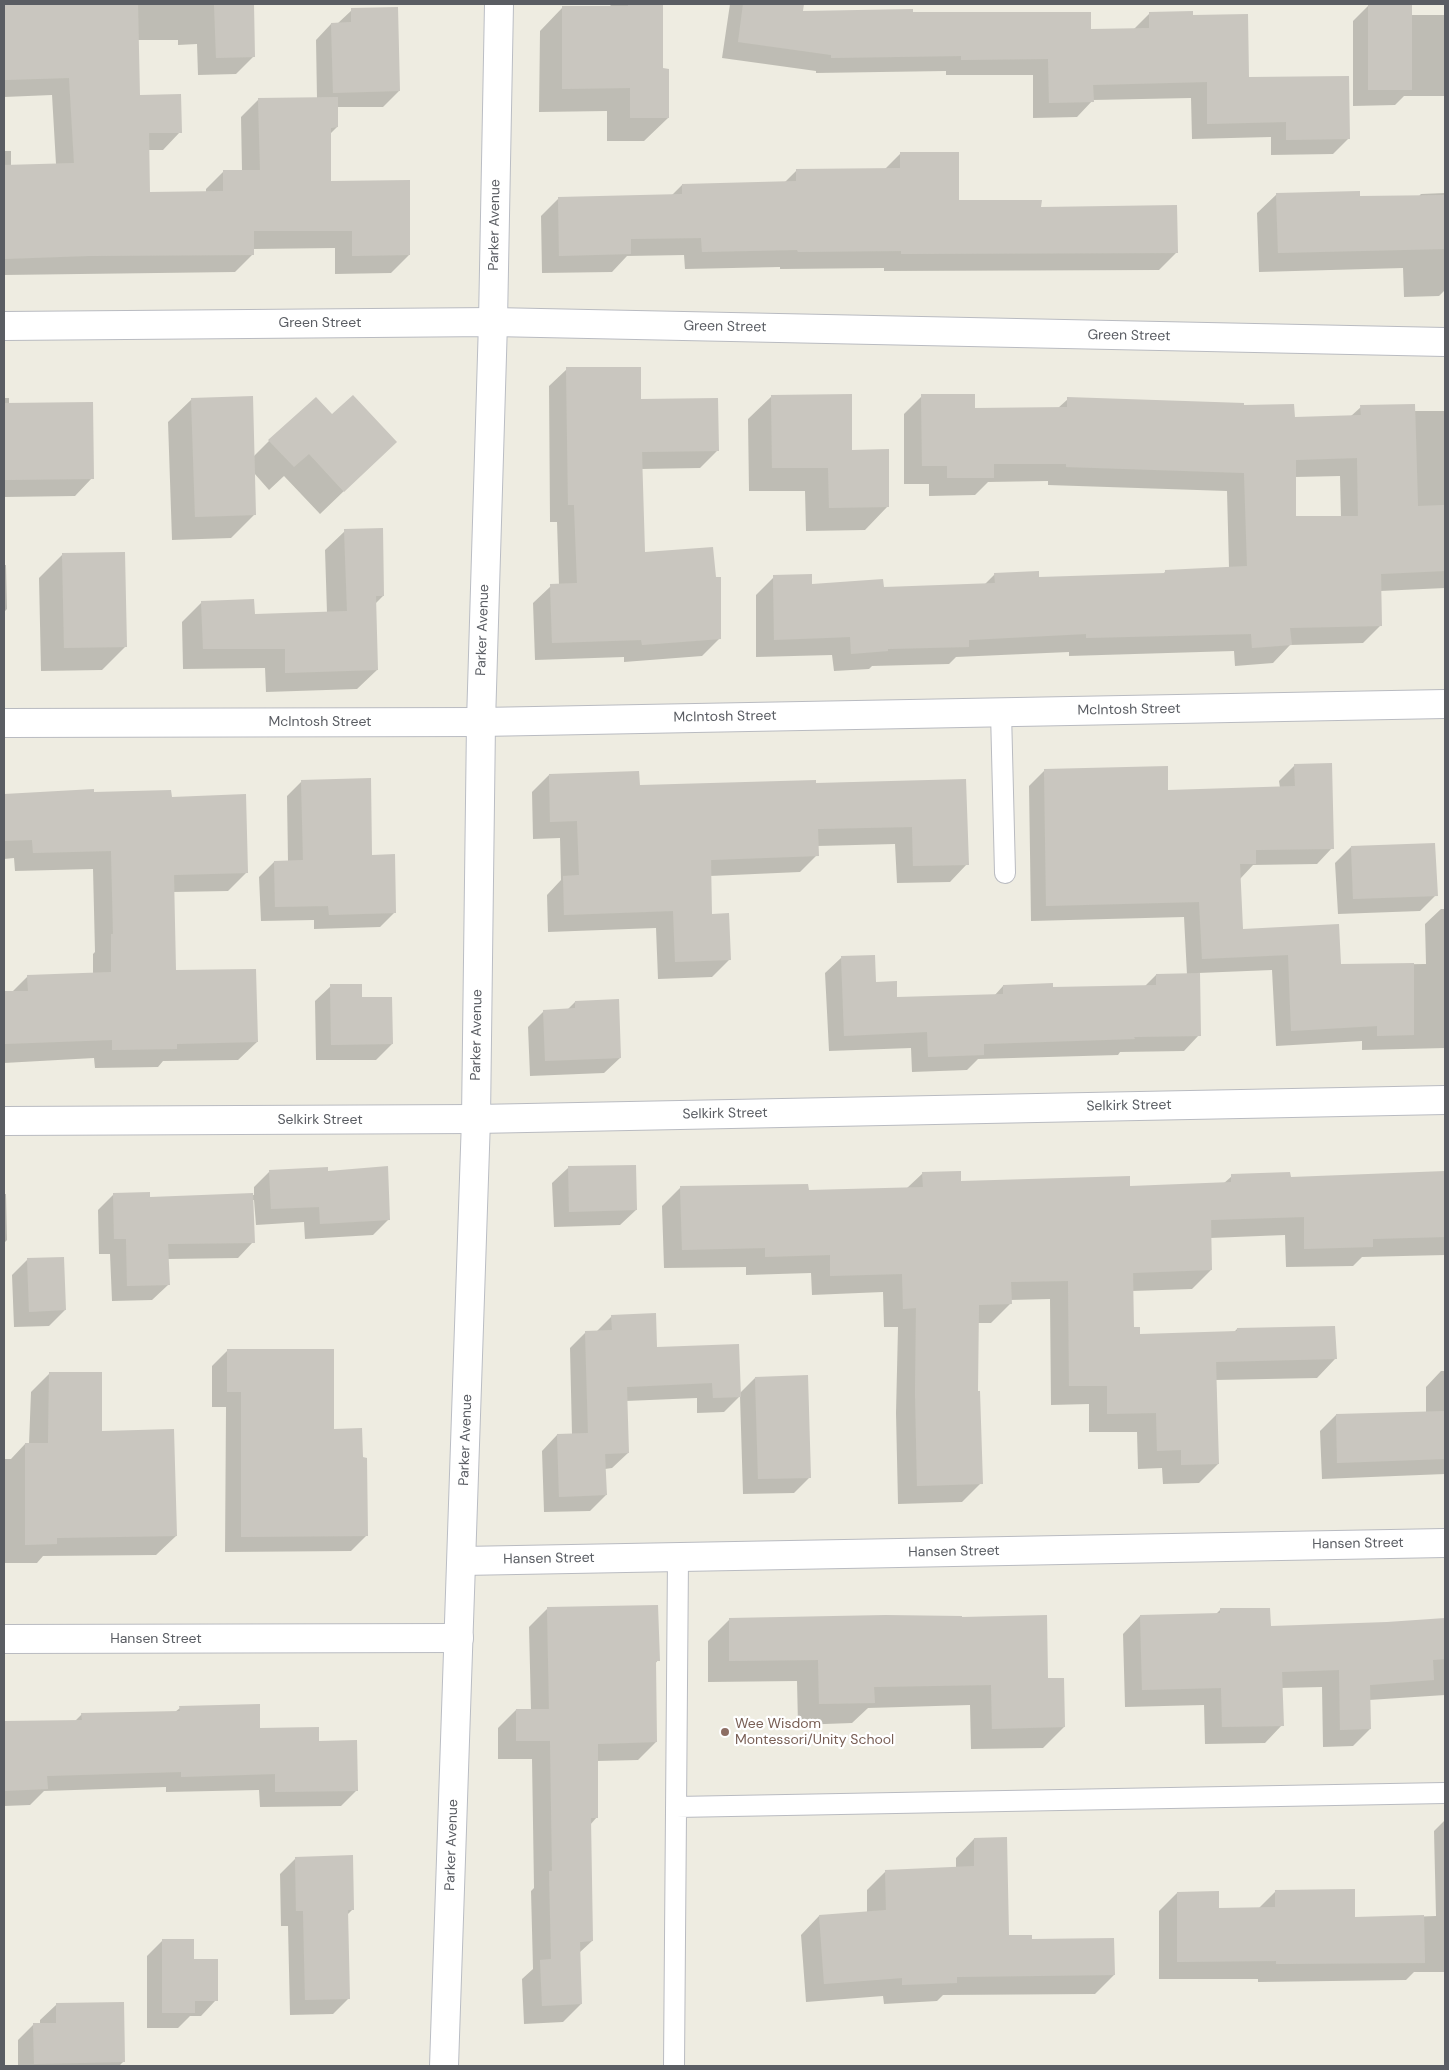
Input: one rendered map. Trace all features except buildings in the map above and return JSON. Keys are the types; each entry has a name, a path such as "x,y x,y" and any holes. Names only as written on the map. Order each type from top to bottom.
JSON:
{"street":[{"name":"Parker Avenue","path":"444,2066 476,1119 480,722 493,322 500,4"},
{"name":"Green Street","path":"4,326 493,322 1445,342"},
{"name":"McIntosh Street","path":"4,722 480,722 1445,704"},
{"name":"Selkirk Street","path":"4,1121 476,1119 1445,1100"},
{"name":"Hansen Street","path":"462,1561 1445,1543"},
{"name":"Hansen Street","path":"4,1638 459,1638"}],"lane":[{"path":"1000,712 1005,873"},
{"path":"674,2066 678,1557"},
{"path":"676,1807 1445,1793"}],"place":[{"name":"Wee Wisdom Montessori/Unity School","path":"725,1732"}]}
